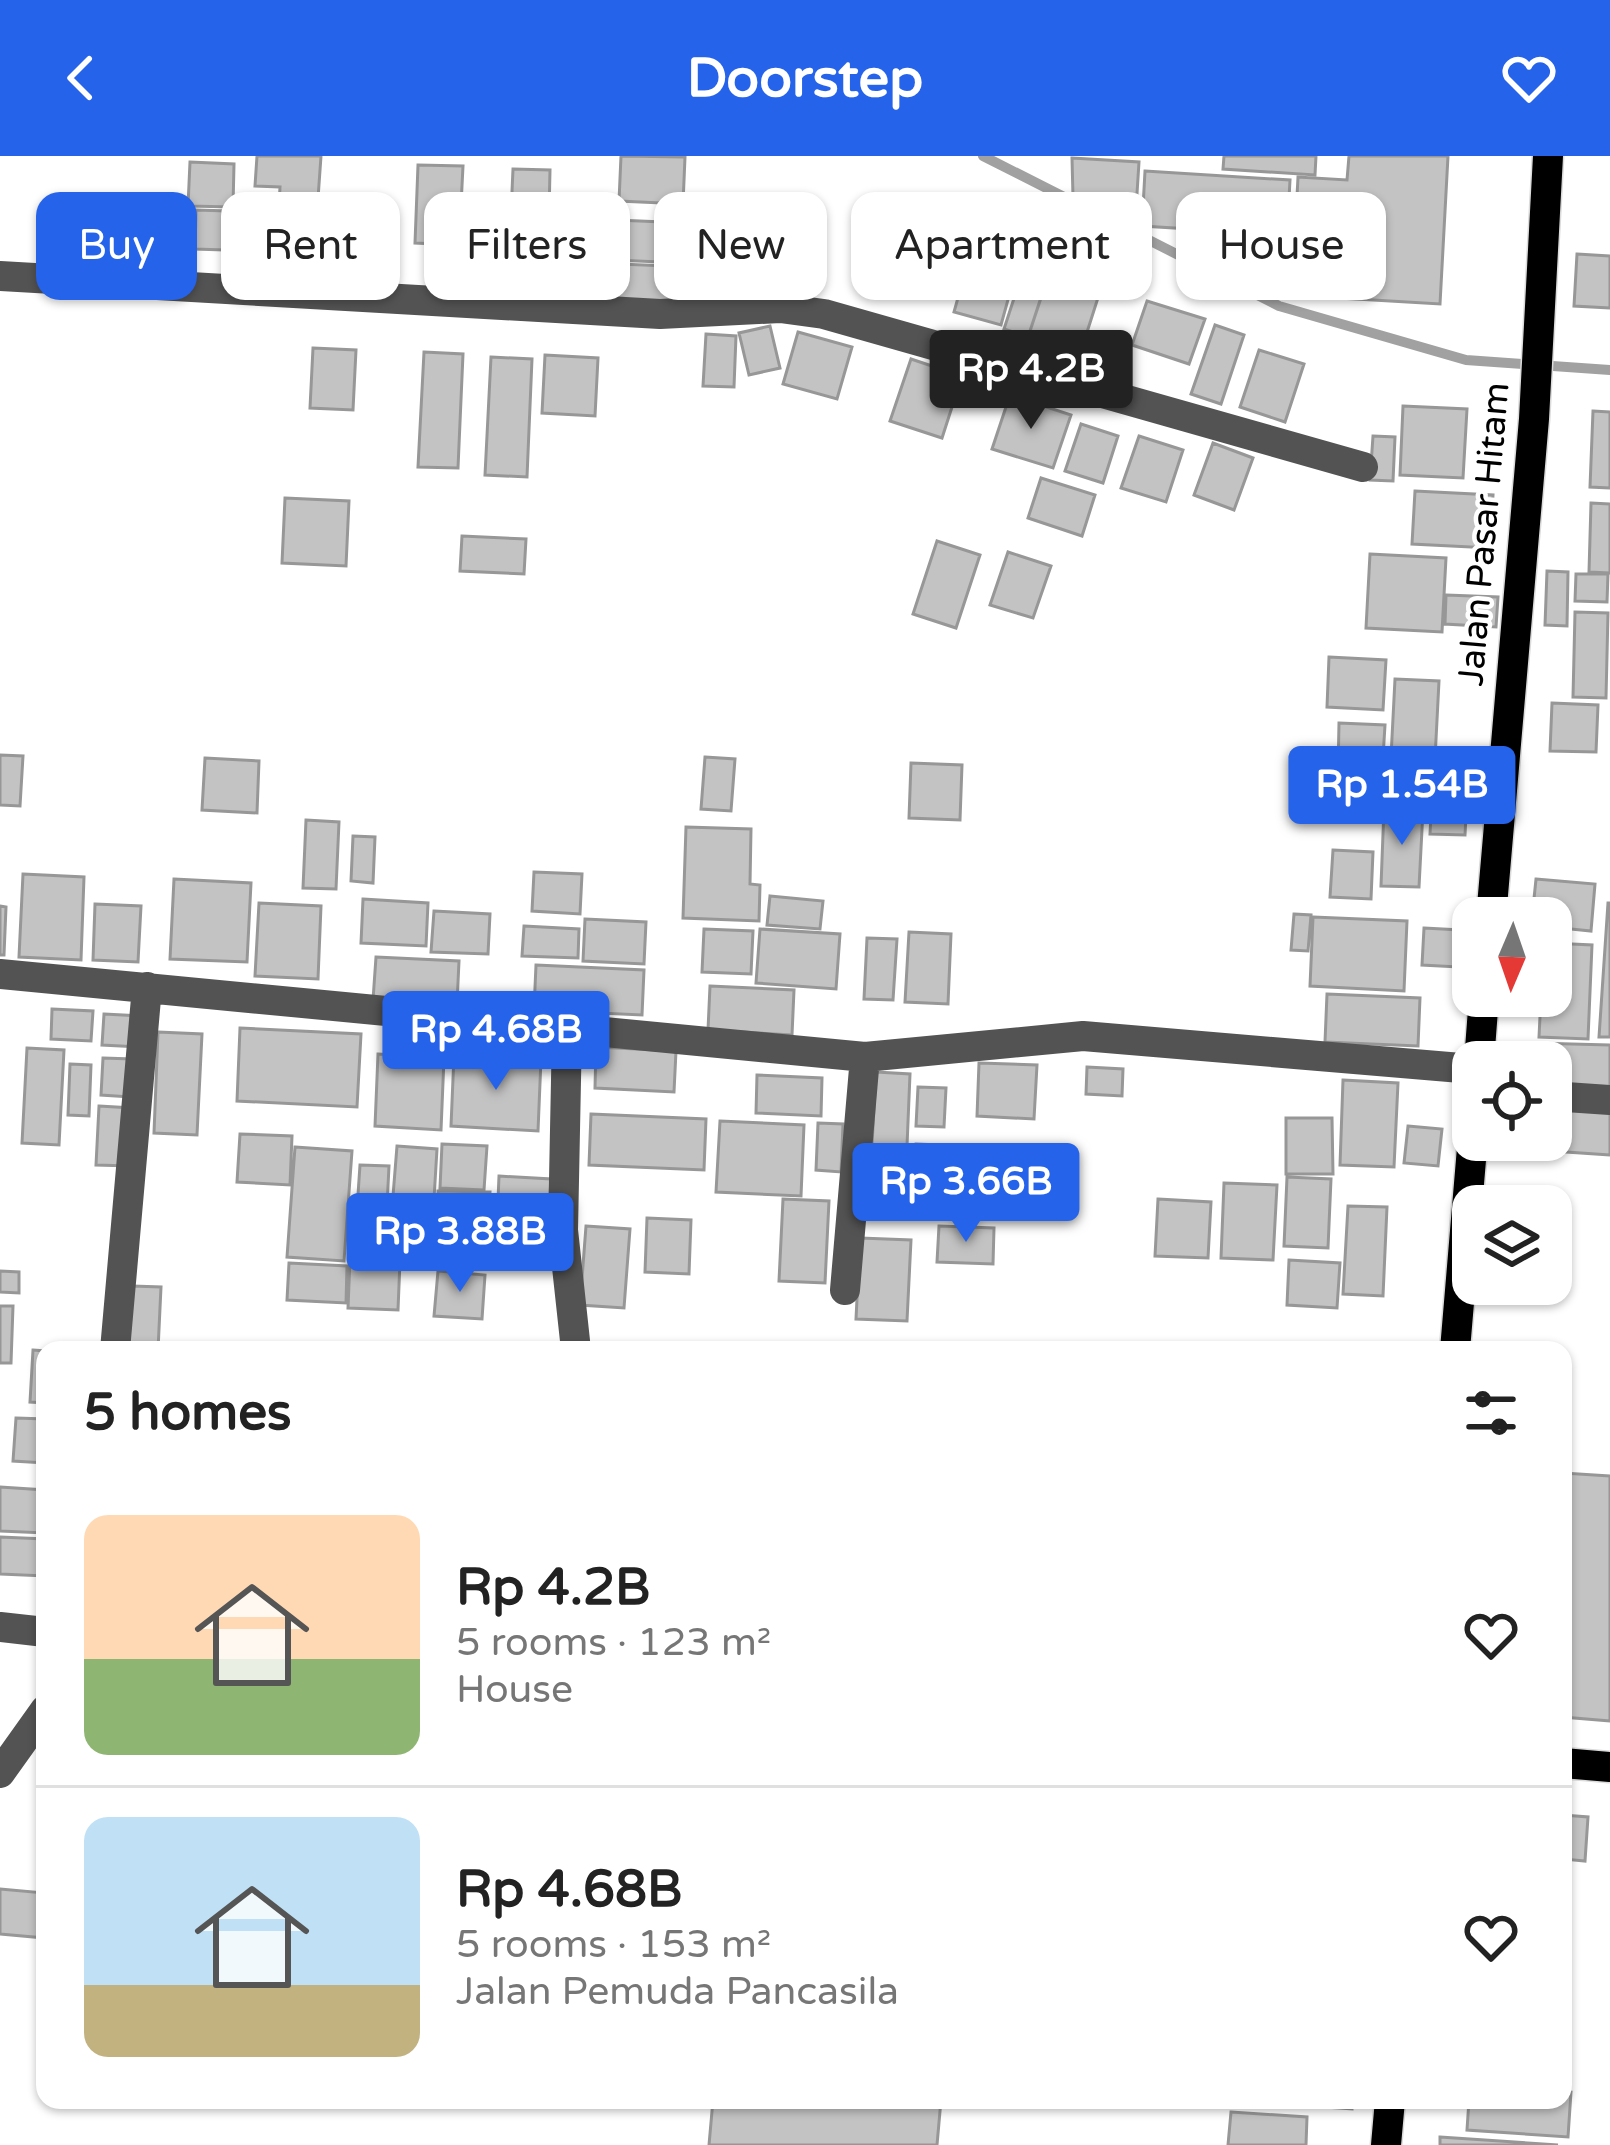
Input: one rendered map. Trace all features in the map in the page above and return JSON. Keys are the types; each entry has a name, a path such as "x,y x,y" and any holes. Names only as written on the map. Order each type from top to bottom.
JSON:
{"main road":[{"name":"Jalan Pasar Hitam","path":"1493,897 1534,418 1548,156"},
{"path":"1456,1341 1471,1161"},
{"path":"1572,1764 1610,1767"},
{"path":"1386,2145 1389,2109"}],"street":[{"path":"0,276 660,314 780,308 824,314 1363,467"},
{"path":"0,974 865,1057 1083,1036 1452,1063"},
{"path":"116,1341 147,987"},
{"path":"567,1030 563,1230 575,1341"},
{"path":"845,1290 865,1057"},
{"path":"1572,1097 1610,1100"},
{"path":"0,1627 36,1631"},
{"path":"0,1773 36,1723"}],"building":[{"path":"257,156 321,156 318,192 280,192 280,187 255,186"},
{"path":"621,156 685,157 684,192 654,192 654,203 630,202 630,192 619,192"},
{"path":"1224,156 1316,156 1315,175 1223,169"},
{"path":"1349,156 1448,156 1440,304 1373,300 1386,300 1386,192 1297,192 1298,177 1347,180"},
{"path":"1072,158 1139,162 1137,192 1073,192"},
{"path":"190,162 234,164 233,192 221,192 221,207 197,206 197,192 189,192"},
{"path":"418,165 463,166 462,192 424,192 424,243 415,243"},
{"path":"513,169 550,170 550,192 512,192"},
{"path":"1145,171 1290,180 1289,192 1176,192 1176,228 1152,227 1152,192 1144,192"},
{"path":"197,210 221,211 221,250 197,249"},
{"path":"630,221 654,222 654,262 630,261"},
{"path":"1577,254 1610,256 1610,308 1574,306"},
{"path":"630,264 654,265 654,300 692,303 617,300 630,300"},
{"path":"957,300 1008,300 1001,325 954,312"},
{"path":"1013,300 1040,300 1028,337 1004,329"},
{"path":"1040,300 1097,300 1080,354 1028,337"},
{"path":"1147,301 1205,319 1189,364 1132,345"},
{"path":"1215,325 1244,335 1221,404 1191,394"},
{"path":"770,326 780,368 749,375 739,333"},
{"path":"798,332 852,347 837,399 783,384"},
{"path":"706,334 736,336 734,387 703,386"},
{"path":"313,348 356,350 353,410 310,408"},
{"path":"1259,350 1304,364 1285,422 1240,407"},
{"path":"424,352 463,354 458,468 418,467"},
{"path":"545,355 598,358 595,416 542,413"},
{"path":"491,357 532,359 527,477 485,475"},
{"path":"911,359 962,376 942,438 890,421"},
{"path":"1010,395 1071,415 1053,468 992,449"},
{"path":"1403,406 1467,409 1463,478 1400,475"},
{"path":"1593,411 1610,412 1610,488 1590,487"},
{"path":"1081,424 1118,436 1103,483 1065,471"},
{"path":"1139,436 1183,450 1166,502 1121,488"},
{"path":"1373,436 1395,437 1393,481 1370,480"},
{"path":"1213,443 1253,458 1234,510 1194,495"},
{"path":"1041,478 1095,495 1082,536 1028,518"},
{"path":"1415,491 1493,495 1490,548 1412,544"},
{"path":"285,498 349,501 346,566 282,563"},
{"path":"1591,503 1610,504 1610,573 1589,572"},
{"path":"462,536 526,539 524,574 460,571"},
{"path":"937,541 980,555 956,628 913,614"},
{"path":"1008,552 1051,566 1033,618 990,605"},
{"path":"1370,554 1446,558 1442,632 1366,628"},
{"path":"1547,571 1568,572 1567,626 1545,625"},
{"path":"1576,574 1608,574 1607,602 1575,601"},
{"path":"1446,595 1498,597 1496,627 1445,624"},
{"path":"1575,612 1608,613 1606,698 1573,697"},
{"path":"1329,657 1386,660 1383,710 1327,707"},
{"path":"1395,679 1439,681 1435,759 1391,757"},
{"path":"1552,703 1598,705 1596,752 1550,751"},
{"path":"1339,723 1385,725 1382,774 1338,772"},
{"path":"0,755 23,756 20,806 0,805"},
{"path":"705,757 735,759 731,811 701,809"},
{"path":"205,758 259,761 257,813 202,810"},
{"path":"911,763 962,765 960,820 909,818"},
{"path":"1432,795 1467,796 1465,835 1430,834"},
{"path":"1384,808 1423,810 1419,887 1381,886"},
{"path":"306,820 339,822 336,889 303,888"},
{"path":"686,827 751,829 750,884 760,885 759,921 683,918"},
{"path":"353,836 375,837 373,883 351,881"},
{"path":"1333,850 1373,852 1371,899 1330,897"},
{"path":"534,872 582,874 580,914 532,911"},
{"path":"23,874 84,877 81,960 19,957"},
{"path":"174,879 251,883 247,962 170,959"},
{"path":"1536,879 1595,884 1591,931 1572,929 1572,897 1534,897"},
{"path":"770,896 823,901 820,929 767,925"},
{"path":"363,899 428,903 426,946 361,943"},
{"path":"259,903 321,906 318,979 255,976"},
{"path":"1608,903 1610,1037 1599,1037"},
{"path":"95,904 141,906 138,962 93,960"},
{"path":"0,906 6,907 4,955 0,955"},
{"path":"434,911 490,914 488,954 431,952"},
{"path":"1294,914 1311,915 1308,951 1291,950"},
{"path":"1313,917 1407,921 1404,991 1310,986"},
{"path":"585,919 646,922 644,964 583,961"},
{"path":"524,926 579,929 578,958 522,956"},
{"path":"1424,928 1452,930 1452,967 1422,965"},
{"path":"704,929 753,931 751,974 702,972"},
{"path":"760,929 840,934 836,989 756,983"},
{"path":"909,932 951,934 948,1004 905,1002"},
{"path":"867,938 897,939 893,1000 864,999"},
{"path":"1572,944 1592,945 1588,1039 1539,1037 1540,1017 1572,1017"},
{"path":"376,957 459,961 457,1004 373,1000"},
{"path":"536,965 644,970 642,1015 534,1010"},
{"path":"710,986 794,990 792,1035 708,1030"},
{"path":"1327,994 1420,998 1418,1046 1325,1042"},
{"path":"52,1009 93,1011 91,1041 51,1039"},
{"path":"104,1014 141,1016 139,1047 102,1045"},
{"path":"240,1028 361,1034 357,1107 237,1101"},
{"path":"158,1032 202,1034 197,1135 154,1133"},
{"path":"1572,1044 1610,1045 1610,1096 1572,1095"},
{"path":"596,1047 676,1051 674,1092 595,1088"},
{"path":"27,1048 64,1050 59,1145 22,1143"},
{"path":"378,1054 444,1058 441,1130 375,1126"},
{"path":"454,1055 541,1059 538,1131 451,1126"},
{"path":"103,1058 132,1059 130,1097 101,1095"},
{"path":"979,1063 1037,1065 1034,1119 977,1116"},
{"path":"70,1064 91,1065 89,1116 68,1115"},
{"path":"1087,1067 1123,1069 1122,1096 1086,1094"},
{"path":"876,1072 910,1074 907,1146 872,1145"},
{"path":"757,1075 822,1078 821,1116 756,1113"},
{"path":"1343,1080 1398,1083 1394,1167 1340,1165"},
{"path":"918,1087 946,1088 944,1127 916,1126"},
{"path":"1572,1101 1610,1103 1610,1155 1572,1152"},
{"path":"99,1106 132,1108 130,1166 96,1165"},
{"path":"591,1114 706,1119 704,1170 589,1165"},
{"path":"1286,1118 1332,1118 1333,1174 1286,1174"},
{"path":"720,1121 804,1125 801,1196 716,1192"},
{"path":"818,1123 843,1124 841,1172 816,1170"},
{"path":"1408,1126 1442,1129 1438,1166 1404,1163"},
{"path":"240,1134 292,1136 290,1185 237,1182"},
{"path":"442,1144 487,1146 484,1190 440,1188"},
{"path":"916,1144 963,1146 962,1182 914,1179"},
{"path":"397,1146 437,1149 434,1199 393,1196"},
{"path":"295,1147 352,1151 344,1261 287,1257"},
{"path":"874,1152 909,1153 906,1210 871,1209"},
{"path":"360,1165 389,1166 386,1226 356,1224"},
{"path":"499,1176 551,1179 548,1227 497,1224"},
{"path":"1287,1177 1331,1179 1328,1248 1284,1246"},
{"path":"1224,1183 1277,1185 1273,1260 1221,1258"},
{"path":"438,1191 490,1192 488,1241 437,1239"},
{"path":"783,1199 829,1201 825,1283 779,1281"},
{"path":"1158,1199 1211,1202 1208,1258 1155,1256"},
{"path":"1348,1206 1387,1207 1383,1296 1343,1294"},
{"path":"647,1218 691,1220 689,1274 645,1272"},
{"path":"586,1226 630,1229 624,1308 580,1305"},
{"path":"939,1226 994,1228 993,1264 937,1262"},
{"path":"860,1238 911,1240 907,1321 856,1319"},
{"path":"350,1259 400,1261 398,1310 348,1308"},
{"path":"1289,1260 1340,1263 1337,1308 1287,1305"},
{"path":"289,1263 347,1266 346,1303 287,1300"},
{"path":"0,1271 19,1272 19,1293 0,1292"},
{"path":"438,1271 485,1275 482,1319 434,1316"},
{"path":"132,1286 161,1287 158,1341 129,1341"},
{"path":"0,1306 13,1306 11,1363 0,1363"},
{"path":"33,1350 36,1350 36,1402 30,1402"},
{"path":"16,1418 36,1419 36,1462 13,1461"},
{"path":"1572,1474 1610,1476 1610,1721 1572,1718"},
{"path":"0,1487 36,1489 36,1533 0,1531"},
{"path":"0,1537 36,1539 36,1576 0,1574"},
{"path":"1572,1816 1588,1817 1585,1861 1572,1860"},
{"path":"0,1889 36,1892 36,1937 0,1934"},
{"path":"712,2109 940,2109 937,2145 709,2145"},
{"path":"1468,2109 1570,2109 1568,2137 1467,2130"},
{"path":"1231,2112 1307,2117 1306,2145 1228,2145"},
{"path":"1440,2137 1558,2145 1440,2145"}],"waterway":[{"path":"983,156 1279,306 1466,360 1610,370"}]}
